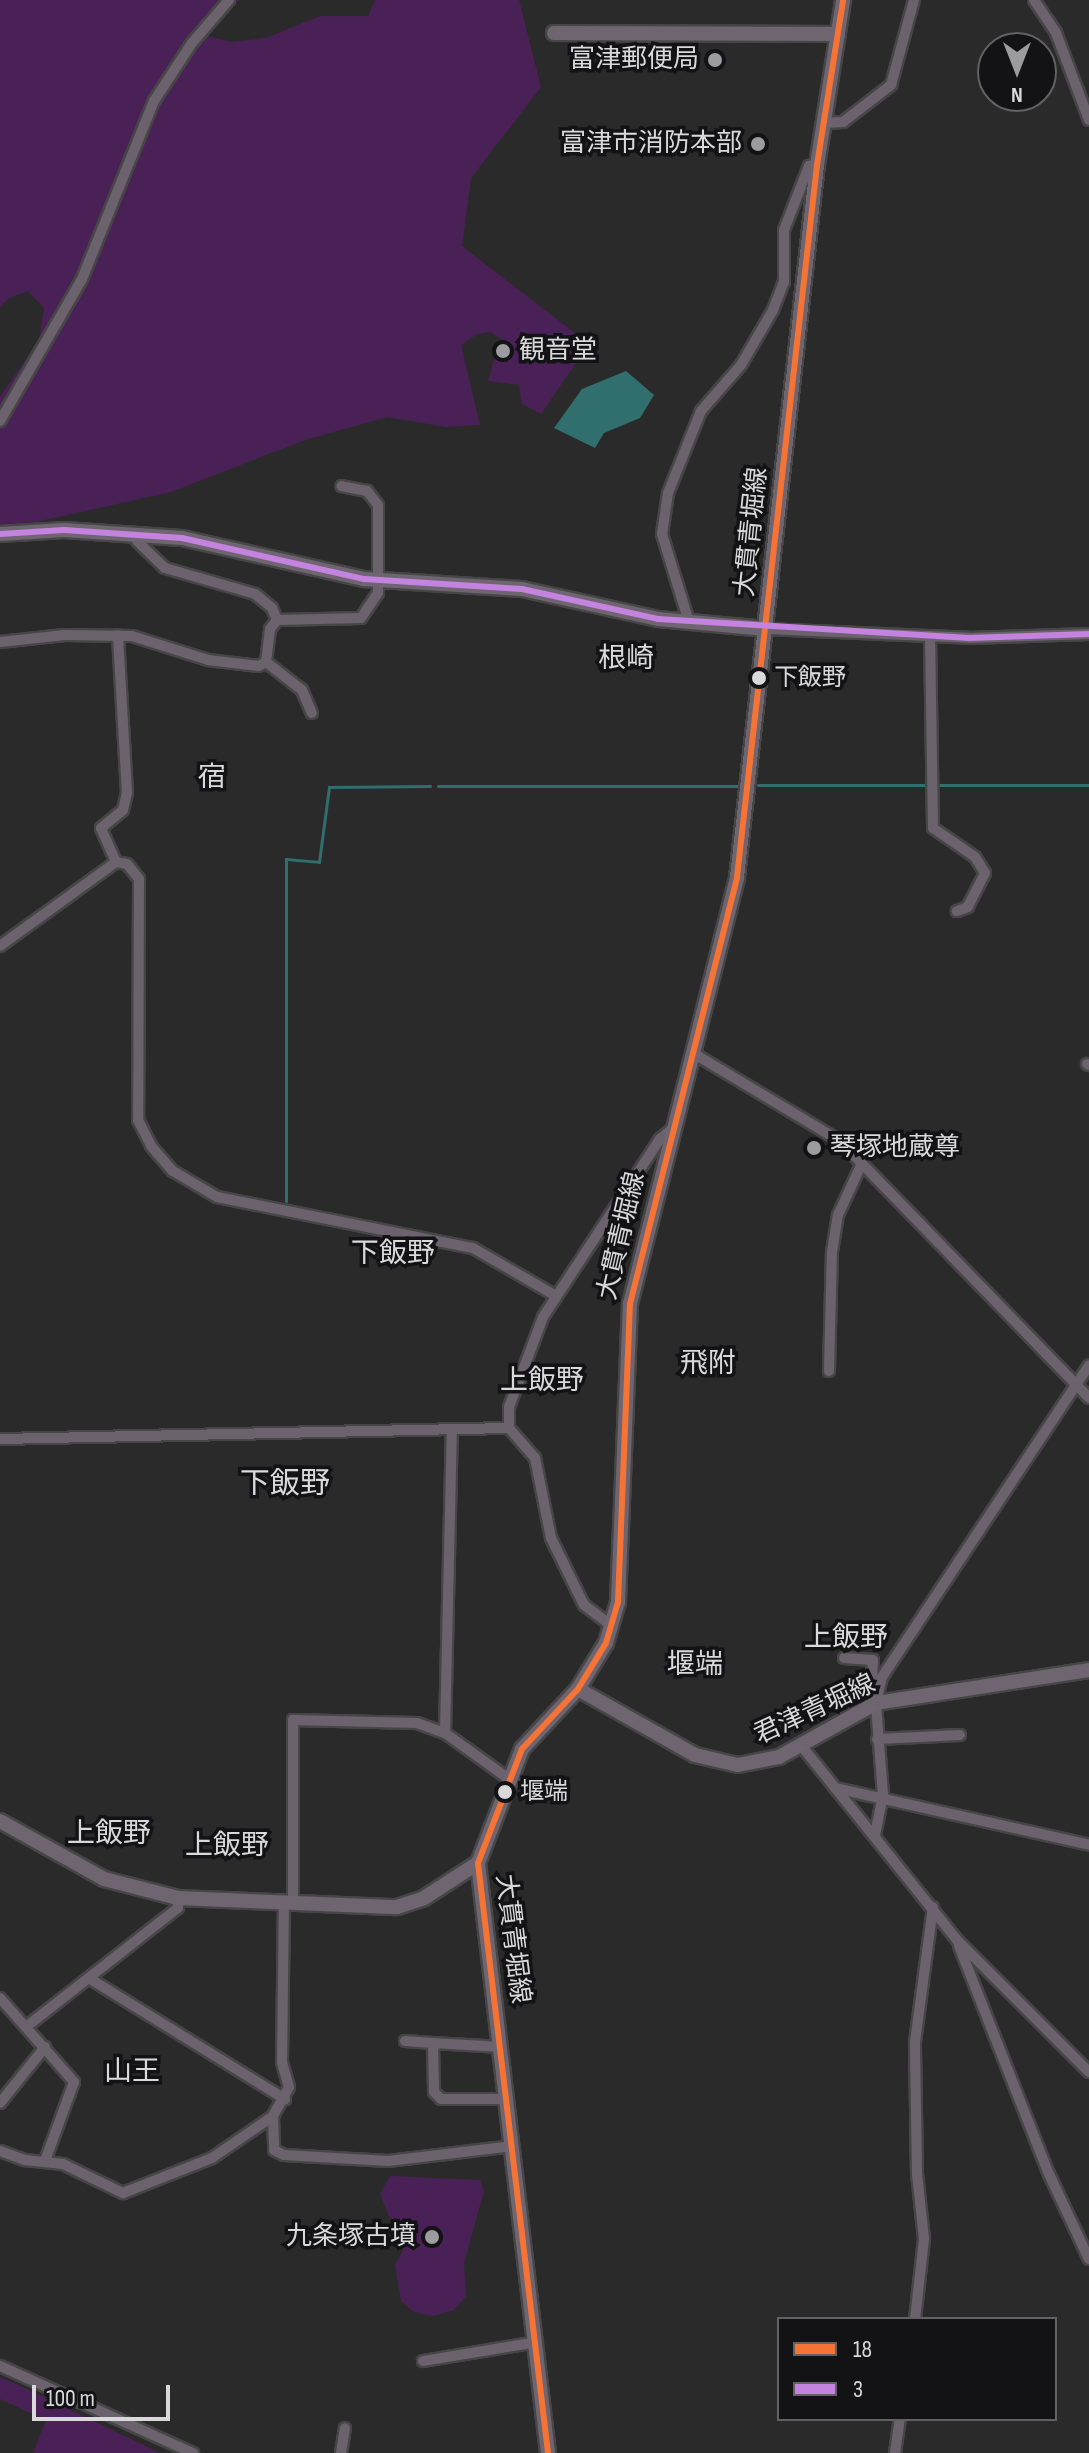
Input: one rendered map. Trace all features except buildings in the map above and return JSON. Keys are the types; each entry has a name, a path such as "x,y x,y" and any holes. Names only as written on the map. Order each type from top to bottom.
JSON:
{"main road":[{"name":"大貫青堀線","path":"548,2453 478,1863 509,1779 527,1742 578,1689 612,1626 624,1560 630,1304 737,877 817,165 843,0"},
{"path":"554,33 838,34"},
{"path":"0,534 139,533 256,551 379,581 522,589 618,612 766,629"},
{"name":"君津青堀線","path":"578,1689 713,1762 767,1762 873,1704 1089,1670"},
{"path":"0,1821 104,1879 178,1898 397,1907 424,1898 478,1863"}],"street":[{"path":"0,421 82,279 154,101 192,43 229,0"},
{"path":"824,123 843,122 891,85 914,0"},
{"path":"1034,0 1056,33 1089,120"},
{"path":"689,622 662,534 668,493 701,411 741,365 773,310 784,282 784,230 809,166 817,165"},
{"path":"277,620 361,618 379,581 375,499 364,489 341,486"},
{"path":"139,533 137,541 165,568 255,594 272,608 277,620"},
{"path":"266,662 270,629 277,620"},
{"path":"766,629 930,636 1089,634"},
{"path":"116,862 101,828 123,810 127,793 118,635"},
{"path":"0,642 118,635 153,640 233,665 266,662 302,690 312,713"},
{"path":"930,636 933,828 975,857 985,873 968,907 957,911"},
{"path":"0,946 116,862 127,864 139,879 138,1120 151,1146 173,1171 217,1197 473,1248 556,1296"},
{"path":"693,1053 840,1141 1089,1398"},
{"path":"612,1626 584,1605 551,1538 535,1458 509,1428 517,1376 556,1296 673,1128"},
{"path":"829,1371 832,1252 838,1215 862,1163"},
{"path":"873,1704 882,1677 1073,1383 1089,1365"},
{"path":"0,1439 509,1428"},
{"path":"445,1733 452,1430"},
{"path":"844,1658 874,1663 873,1704 883,1795 875,1835"},
{"path":"0,2151 45,2161 130,2192 212,2158 273,2116 285,2099 289,2087 282,2062 293,1720 417,1723 445,1733 509,1779"},
{"path":"877,1739 960,1735"},
{"path":"800,1744 957,1940 1089,2072"},
{"path":"835,1788 883,1795 1089,1845"},
{"path":"26,2027 92,1980 178,1908 178,1898"},
{"path":"915,2317 924,2239 916,2159 915,2042 933,1907"},
{"path":"957,1940 1049,2174 1089,2259"},
{"path":"92,1980 285,2099"},
{"path":"0,1998 74,2082 45,2161"},
{"path":"405,2041 501,2047"},
{"path":"433,2043 434,2092 441,2099 507,2099"},
{"path":"0,2103 45,2047"},
{"path":"273,2116 274,2150 284,2155 369,2162 513,2146"},
{"path":"423,2361 536,2342"},
{"path":"0,2366 185,2451"},
{"path":"895,2453 900,2421"},
{"path":"341,2453 345,2428"}],"shaded area":[{"path":"0,0 239,0 208,36 231,42 266,38 320,16 368,16 375,0 519,0 541,87 471,178 462,246 589,344 541,414 522,404 519,385 488,381 494,360 509,357 514,347 490,332 477,334 461,345 480,425 446,427 387,417 305,440 171,492 13,527 0,525 0,397 39,340 44,308 28,291 9,298 0,307"},
{"path":"390,2176 480,2180 484,2191 464,2263 466,2296 454,2310 433,2316 414,2312 401,2301 395,2265 403,2250 380,2194"},
{"path":"0,2377 160,2453 33,2453 46,2420 0,2399"}],"water":[{"path":"626,371 654,395 640,418 604,433 595,448 554,428 582,389"}],"waterway":[{"path":"758,785 927,785"},
{"path":"938,785 1089,785"},
{"path":"286,1201 286,859 319,862 329,787 430,786"},
{"path":"438,786 739,786"}],"transit line":[{"name":"18","path":"548,2453 478,1863 522,1749 578,1689 606,1643 618,1602 630,1304 737,877 817,165 843,0"},
{"name":"3","path":"0,534 64,530 182,538 364,579 522,589 658,619 969,638 1089,634"}],"place":[{"name":"富津郵便局","path":"715,60"},
{"name":"富津市消防本部","path":"758,144"},
{"name":"観音堂","path":"503,351"},
{"name":"下飯野","path":"759,678"},
{"name":"琴塚地蔵尊","path":"814,1148"},
{"name":"堰端","path":"505,1792"},
{"name":"九条塚古墳","path":"432,2237"}],"district":[{"name":"根崎","path":"626,659"},
{"name":"宿","path":"212,778"},
{"name":"下飯野","path":"393,1254"},
{"name":"飛附","path":"708,1364"},
{"name":"上飯野","path":"542,1381"},
{"name":"下飯野","path":"285,1484"},
{"name":"上飯野","path":"846,1638"},
{"name":"堰端","path":"695,1665"},
{"name":"上飯野","path":"109,1834"},
{"name":"上飯野","path":"227,1846"},
{"name":"山王","path":"132,2072"}]}
